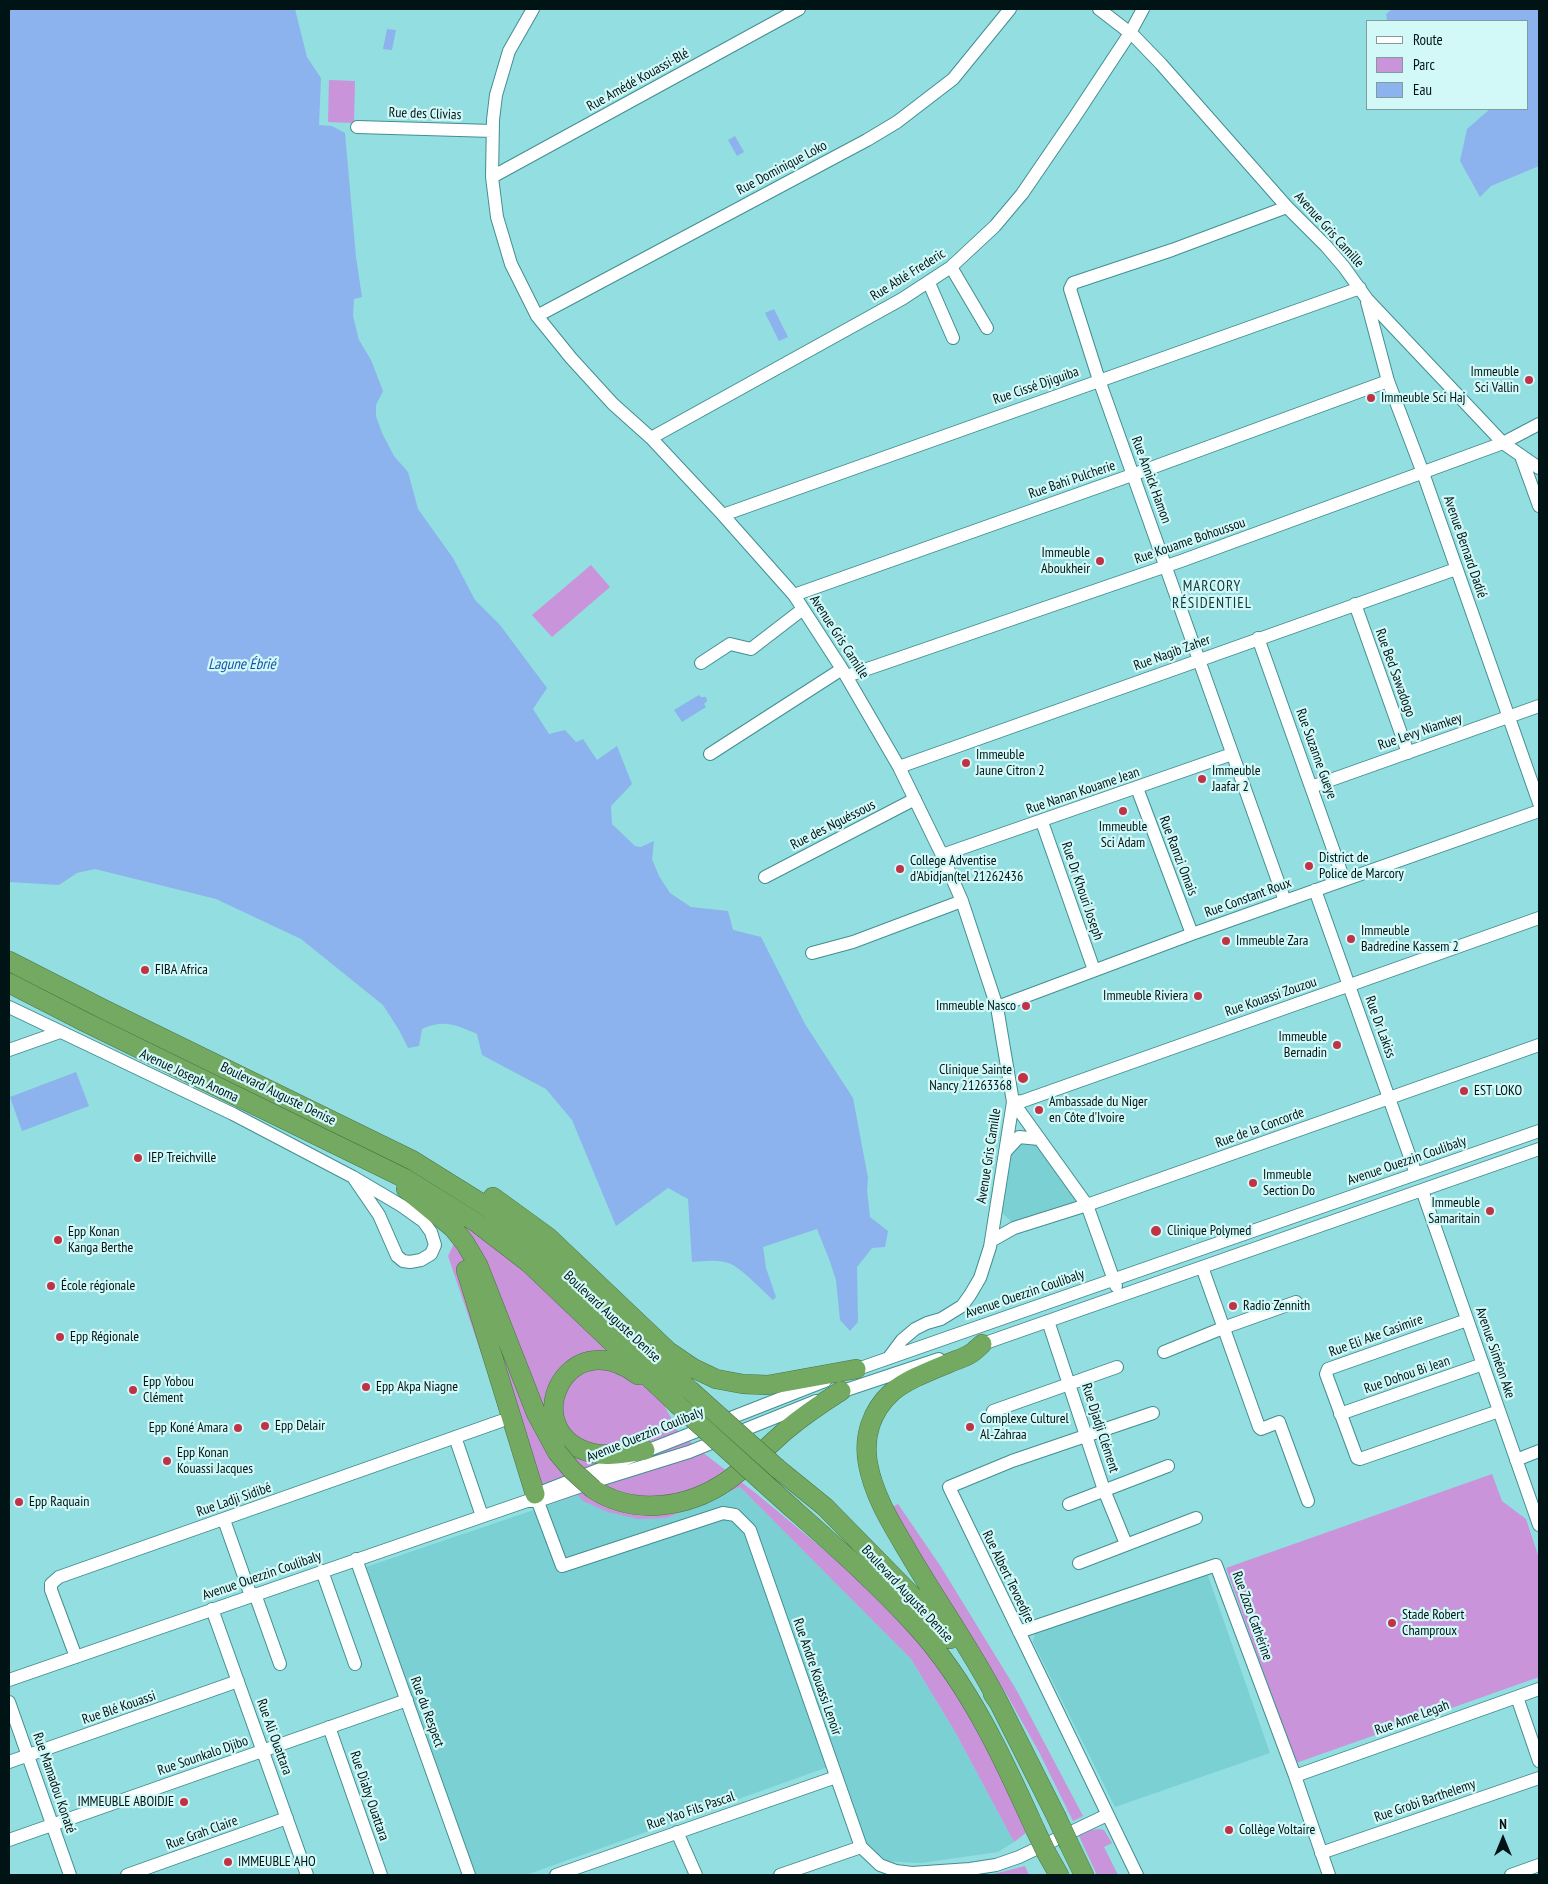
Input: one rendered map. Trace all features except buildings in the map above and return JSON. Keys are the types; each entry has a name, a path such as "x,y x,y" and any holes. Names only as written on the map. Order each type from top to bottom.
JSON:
{"highway":[{"name":"Boulevard Auguste Denise","path":"9,961 412,1160 489,1208 539,1250 776,1468 825,1507 931,1615 999,1703 1084,1875"},
{"name":"Boulevard Auguste Denise","path":"9,983 406,1179 477,1223 529,1263 677,1404 887,1596 917,1626 945,1661 978,1713 1009,1772 1034,1829 1059,1875"},
{"path":"9,992 45,1009 85,1022"},
{"path":"412,1160 459,1179 496,1198 548,1237 668,1351 693,1368 716,1379 742,1384 768,1385 856,1369"},
{"path":"381,1167 453,1228 465,1243 478,1265 536,1413 557,1452 572,1470 606,1497 625,1503 645,1506 668,1505 708,1492 726,1482 748,1465 811,1410 841,1391"},
{"path":"426,1206 457,1246 472,1282 533,1499"},
{"path":"982,1344 970,1355 921,1374 892,1392 875,1413 868,1428 867,1446 868,1463 874,1487 886,1515 926,1582 984,1672 999,1703"},
{"path":"645,1450 608,1455 581,1449 568,1440 558,1428 554,1415 554,1401 557,1388 564,1376 575,1366 589,1361 604,1360 633,1371 677,1404"},
{"name":"Boulevard Auguste Denise","path":"1047,1854 1054,1875"}],"street":[{"name":"Avenue Gris Camille","path":"533,9 509,51 496,94 492,131 492,177 497,217 512,264 537,316 571,358 613,404 651,438 794,595 844,672 899,767 915,799 962,900 997,1007 1013,1102 991,1241 980,1278 962,1306 941,1319 927,1322 916,1328 902,1340 890,1356"},
{"name":"Rue Amédé Kouassi-Blé","path":"492,177 799,9"},
{"name":"Rue Dominique Loko","path":"537,316 868,140 897,122 953,79 1010,9"},
{"name":"Avenue Gris Camille","path":"1099,9 1130,32 1161,64 1287,207 1326,246 1367,299 1503,443 1539,468"},
{"name":"Rue Ablé Frederic","path":"651,438 929,283 951,267 995,226 1022,194 1074,118 1143,9"},
{"name":"Rue des Clivias","path":"357,127 492,131"},
{"name":"Rue Annick Hamon","path":"1284,901 1132,475 1070,289 1073,283 1172,250 1287,207"},
{"path":"951,267 987,328"},
{"path":"929,283 953,338"},
{"name":"Rue Cissé Djiguiba","path":"723,515 1360,288"},
{"name":"Avenue Bernard Dadié","path":"1367,299 1388,381 1423,473 1539,803"},
{"name":"Rue Bahi Pulcherie","path":"794,595 1132,475 1388,381"},
{"name":"Rue Kouame Bohoussou","path":"710,754 844,672 1166,566 1503,443 1539,424"},
{"path":"1521,456 1539,506"},
{"name":"Rue Nagib Zaher","path":"899,767 1198,659 1456,569"},
{"name":"Rue Bed Sawadogo","path":"1355,604 1408,753"},
{"path":"701,663 730,644 752,649 803,609"},
{"name":"Rue Suzanne Gueye","path":"1258,638 1344,880"},
{"name":"Rue Levy Niamkey","path":"1311,786 1539,706"},
{"name":"Rue Nanan Kouame Jean","path":"942,855 1042,822 1232,754"},
{"name":"Rue Ramzi Omais","path":"1137,788 1192,934"},
{"name":"Rue des Nguéssous","path":"765,877 915,799"},
{"name":"Rue Constant Roux","path":"997,1007 1192,934 1539,811"},
{"name":"Rue Dr Khouri Joseph","path":"1042,822 1094,970"},
{"name":"Rue Dr Lakiss","path":"1315,890 1416,1174"},
{"path":"812,953 852,942 962,900"},
{"name":"Rue Kouassi Zouzou","path":"1013,1102 1023,1101 1539,918"},
{"name":"Avenue Joseph Anoma","path":"9,1007 233,1114 353,1177 402,1206 423,1221 432,1232 434,1245 430,1254 422,1260 410,1262 403,1261 397,1256 379,1215 353,1177"},
{"path":"9,1050 60,1032"},
{"name":"Rue de la Concorde","path":"991,1241 1014,1228 1087,1206 1539,1045"},
{"path":"1013,1102 1087,1206 1120,1296"},
{"name":"Avenue Ouezzin Coulibaly","path":"533,1499 645,1450 890,1356 1539,1131"},
{"path":"1005,1152 1019,1138 1040,1139"},
{"name":"Avenue Ouezzin Coulibaly","path":"9,1680 482,1516 689,1452 841,1391 982,1344 1539,1149"},
{"name":"Avenue Siméon Ake","path":"1422,1190 1539,1525"},
{"path":"996,1210 1014,1228"},
{"path":"1202,1267 1259,1428 1261,1429 1279,1422 1308,1501"},
{"path":"1164,1352 1223,1328 1296,1302"},
{"name":"Rue Eli Ake Casimire","path":"1467,1320 1328,1369 1326,1374 1340,1414 1357,1458 1360,1459 1499,1411"},
{"name":"Rue Djadji Clément","path":"1048,1321 1104,1490 1126,1544"},
{"name":"Rue Dohou Bi Jean","path":"1340,1414 1483,1364"},
{"path":"993,1411 1117,1367"},
{"name":"Rue Albert Tevoedjre","path":"1137,1875 948,1487 1012,1461 1153,1413"},
{"name":"Rue Ladji Sidibé","path":"76,1657 50,1590 54,1579 501,1421"},
{"path":"455,1437 482,1516"},
{"path":"1516,1460 1539,1451"},
{"path":"1069,1504 1168,1466"},
{"name":"Rue Andre Kouassi Lenoir","path":"533,1499 562,1566 723,1513 735,1515 750,1530 861,1847 880,1865 896,1871 913,1874 996,1865 1019,1857 1107,1816"},
{"path":"1079,1563 1196,1518"},
{"path":"224,1520 280,1664"},
{"name":"Rue du Respect","path":"356,1559 469,1875"},
{"name":"Rue Zozo Cathérine","path":"1019,1632 1216,1565 1295,1776 1329,1875"},
{"path":"322,1570 355,1664"},
{"name":"Rue Ali Ouattara","path":"212,1609 308,1875"},
{"name":"Rue Blé Kouassi","path":"9,1762 238,1681"},
{"name":"Rue Anne Legah","path":"1295,1776 1539,1689"},
{"path":"1517,1697 1539,1760"},
{"name":"Rue Sounkalo Djibo","path":"9,1840 406,1700"},
{"name":"Rue Mamadou Konaté","path":"9,1702 70,1875"},
{"name":"Rue Diaby Ouattara","path":"329,1727 382,1875"},
{"name":"Rue Yao Fils Pascal","path":"556,1875 836,1777"},
{"name":"Rue Grobi Barthelemy","path":"1321,1853 1539,1778"},
{"name":"Rue Grah Claire","path":"127,1875 287,1818"},
{"path":"677,1832 696,1875"},
{"path":"789,1874 861,1847"},
{"path":"1511,1875 1539,1865"}],"shaded area":[{"path":"1033,1141 1077,1201 1013,1223 1000,1211 1011,1146"},
{"path":"740,1487 911,1659 954,1730 1014,1842 998,1852 921,1863 884,1861 866,1842 839,1763 526,1875 476,1875 366,1567 578,1495 667,1518"},
{"path":"1207,1573 1270,1753 1115,1807 1033,1642 1035,1633"}],"green space":[{"path":"329,80 355,81 354,123 328,122"},
{"path":"591,565 610,587 552,637 532,615"},
{"path":"464,1223 524,1271 602,1343 664,1405 678,1431 877,1594 939,1665 972,1717 1031,1829 1014,1842 954,1730 911,1659 740,1487 667,1518 638,1519 608,1512 583,1501 578,1495 534,1509 448,1256"},
{"name":"Stade Robert Champroux","path":"1492,1474 1502,1501 1526,1519 1539,1558 1539,1677 1296,1763 1226,1568"},
{"path":"898,1504 941,1567 1017,1691 1083,1816 1073,1821 1039,1752 1007,1695 888,1509"},
{"path":"1099,1829 1104,1830 1112,1843 1104,1847 1118,1875 1097,1875 1079,1836"},
{"path":"1025,1866 1029,1875 990,1875"}],"water":[{"name":"Lagune Ébrié","path":"9,9 295,9 307,57 321,78 319,125 332,126 345,133 356,257 362,297 354,299 353,316 359,340 371,360 383,391 376,405 376,416 382,433 394,456 408,472 418,509 453,558 475,600 500,625 547,688 533,709 549,734 565,730 576,742 583,739 597,760 617,746 632,784 611,806 612,824 635,846 641,847 654,841 652,859 659,876 670,893 691,907 728,911 733,930 761,937 805,1024 853,1098 868,1178 867,1190 870,1217 888,1231 885,1247 872,1248 857,1267 858,1322 850,1331 840,1320 836,1280 817,1229 763,1247 766,1268 776,1297 773,1300 731,1264 717,1261 692,1262 688,1199 668,1188 616,1226 572,1120 546,1089 482,1055 477,1034 450,1024 437,1024 422,1029 419,1046 408,1048 383,1005 301,939 216,899 95,869 77,873 59,885 9,882"},
{"path":"1392,9 1539,9 1539,166 1491,186 1480,197 1460,161 1467,129 1489,110 1528,110 1528,20 1387,20 1386,14"},
{"path":"387,29 396,30 392,50 383,49"},
{"path":"735,136 744,152 737,156 728,140"},
{"path":"774,309 788,337 779,341 765,313"},
{"path":"699,695 706,697 707,701 704,704 706,707 682,722 674,710"},
{"path":"76,1072 89,1106 22,1131 10,1097"}],"place":[{"name":"Immeuble Sci Vallin","path":"1529,380"},
{"name":"Immeuble Sci Haj","path":"1371,398"},
{"name":"Immeuble Aboukheir","path":"1100,561"},
{"name":"Immeuble Jaune Citron 2","path":"966,763"},
{"name":"Immeuble Jaafar 2","path":"1202,779"},
{"name":"Immeuble Sci Adam","path":"1123,811"},
{"name":"District de Police de Marcory","path":"1309,866"},
{"name":"College Adventise d'Abidjan(tel 21262436","path":"900,869"},
{"name":"Immeuble Badredine Kassem 2","path":"1351,939"},
{"name":"Immeuble Zara","path":"1226,941"},
{"name":"FIBA Africa","path":"145,970"},
{"name":"Immeuble Riviera","path":"1198,996"},
{"name":"Immeuble Nasco","path":"1026,1006"},
{"name":"Immeuble Bernadin","path":"1337,1045"},
{"name":"Clinique Sainte Nancy 21263368","path":"1023,1078"},
{"name":"EST LOKO","path":"1464,1091"},
{"name":"Ambassade du Niger en Côte d'Ivoire","path":"1039,1110"},
{"name":"IEP Treichville","path":"138,1158"},
{"name":"Immeuble Section Do","path":"1253,1183"},
{"name":"Immeuble Samaritain","path":"1490,1211"},
{"name":"Clinique Polymed","path":"1156,1231"},
{"name":"Epp Konan Kanga Berthe","path":"58,1240"},
{"name":"École régionale","path":"51,1286"},
{"name":"Radio Zennith","path":"1233,1306"},
{"name":"Epp Régionale","path":"60,1337"},
{"name":"Epp Akpa Niagne","path":"366,1387"},
{"name":"Epp Yobou Clément","path":"133,1390"},
{"name":"Epp Delair","path":"265,1426"},
{"name":"Complexe Culturel Al-Zahraa","path":"970,1427"},
{"name":"Epp Koné Amara","path":"238,1428"},
{"name":"Epp Konan Kouassi Jacques","path":"167,1461"},
{"name":"Epp Raquain","path":"19,1502"},
{"name":"Stade Robert Champroux","path":"1392,1623"},
{"name":"IMMEUBLE ABOIDJE","path":"184,1802"},
{"name":"Collège Voltaire","path":"1229,1830"},
{"name":"IMMEUBLE AHO","path":"228,1862"}],"district":[{"name":"MARCORY RÉSIDENTIEL","path":"1212,596"}]}
